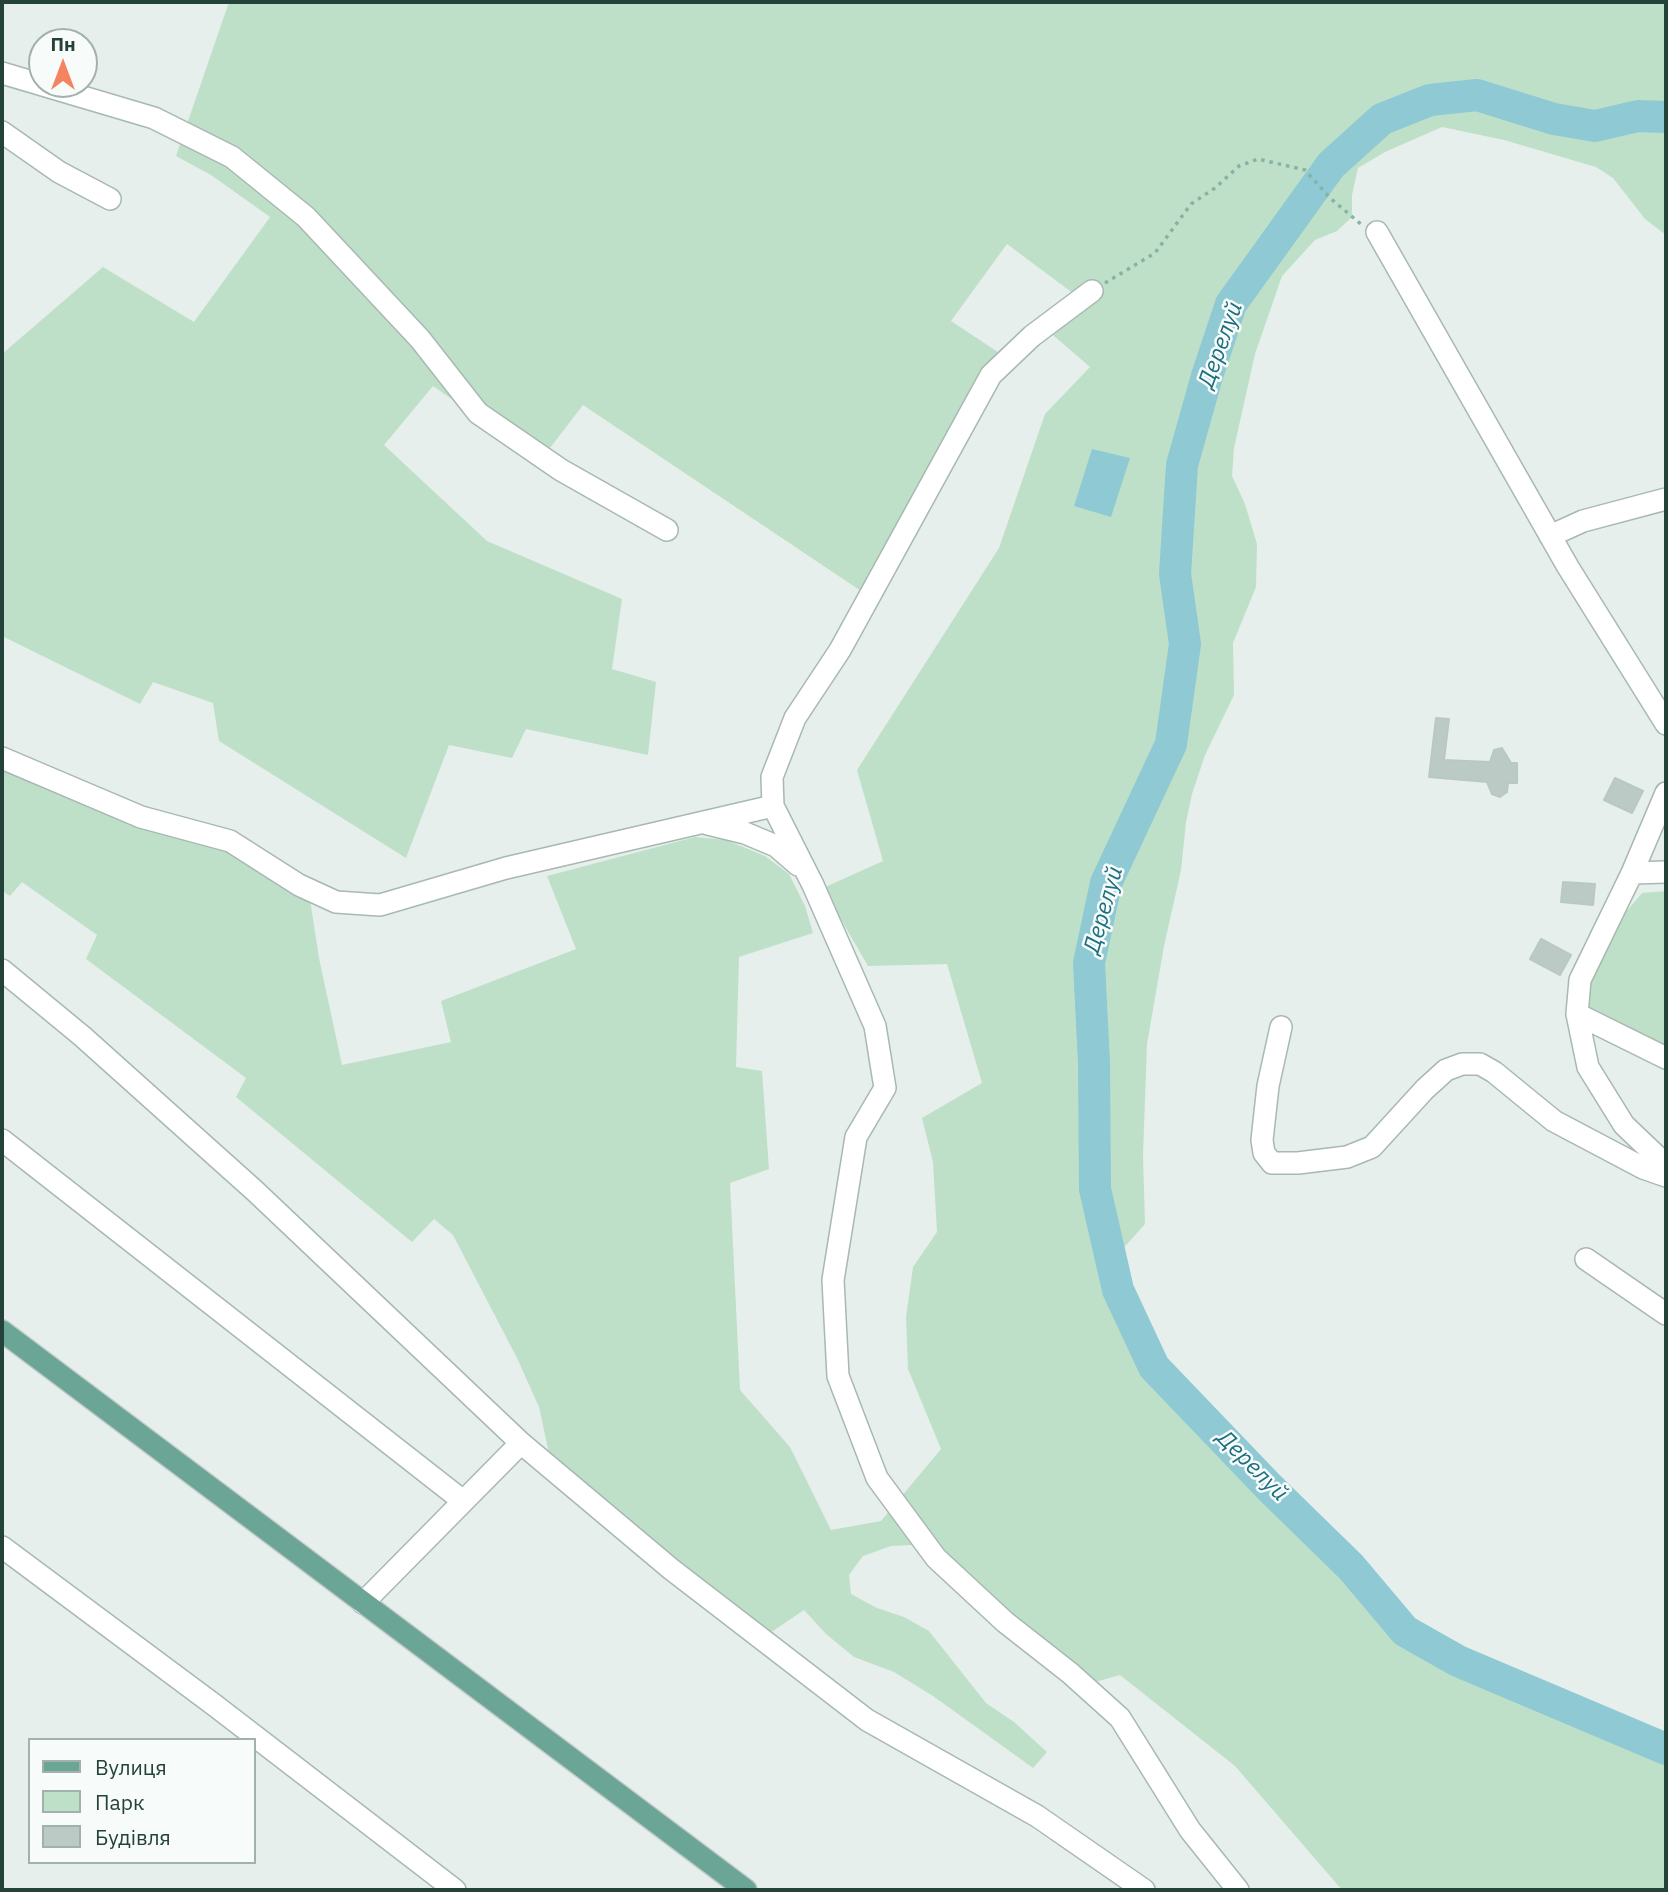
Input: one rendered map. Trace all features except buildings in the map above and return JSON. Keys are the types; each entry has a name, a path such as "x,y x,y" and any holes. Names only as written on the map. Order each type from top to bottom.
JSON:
{"main road":[{"path":"2,1331 746,1890"}],"street":[{"path":"2,73 154,118 232,157 306,217 420,339 478,413 561,470 667,530"},
{"path":"2,132 59,172 110,199"},
{"path":"1377,232 1550,536 1666,724"},
{"path":"1092,291 1032,336 991,375 847,638 795,718 772,777 773,806 805,870 875,1026 885,1088 856,1137 833,1280 838,1376 877,1478 936,1558 1005,1622 1120,1718 1190,1830 1238,1890"},
{"path":"1550,536 1583,521 1666,499"},
{"path":"2,758 141,817 230,841 299,885 336,902 380,905 506,868 773,806"},
{"path":"1666,793 1632,873 1580,980 1577,1014 1588,1067 1624,1125 1666,1165"},
{"path":"702,822 745,833 776,846 805,870"},
{"path":"1632,873 1666,872"},
{"path":"2,970 82,1035 255,1191 521,1443 671,1569 867,1720 1037,1816 1144,1890"},
{"path":"1577,1014 1666,1058"},
{"path":"1281,1027 1268,1086 1262,1140 1264,1153 1272,1163 1347,1157 1372,1147 1425,1089 1446,1070 1462,1064 1480,1065 1494,1072 1554,1121 1643,1168 1666,1176"},
{"path":"2,1140 463,1501"},
{"path":"1586,1259 1666,1314"},
{"path":"363,1603 521,1443"},
{"path":"2,1547 213,1704 455,1890"}],"path":[{"path":"1092,291 1155,253 1191,204 1215,188 1239,166 1258,159 1305,170 1361,225 1377,232"}],"green space":[{"path":"229,2 1666,2 1666,235 1645,219 1613,178 1596,167 1504,140 1442,127 1385,152 1358,168 1352,195 1352,217 1337,231 1315,240 1282,276 1255,354 1234,448 1232,476 1245,504 1257,544 1256,587 1233,643 1234,695 1205,755 1192,794 1181,870 1164,946 1147,1044 1143,1155 1145,1224 1120,1252 1110,1272 1142,1363 1234,1463 1351,1582 1388,1625 1424,1651 1581,1722 1645,1747 1666,1760 1666,1890 1342,1890 1235,1766 1120,1675 1088,1684 1009,1611 961,1577 933,1544 891,1546 863,1556 849,1575 851,1594 929,1631 986,1703 1014,1722 1047,1752 1033,1768 933,1696 894,1672 854,1657 826,1634 804,1610 770,1633 739,1616 550,1458 539,1407 517,1358 453,1235 434,1219 412,1242 236,1097 246,1078 86,959 97,935 22,882 10,896 2,891 2,752 58,777 237,836 307,880 319,958 342,1065 451,1042 441,1001 576,949 547,876 695,837 726,840 765,856 789,874 805,906 813,933 739,957 736,1067 762,1071 769,1169 730,1183 740,1390 790,1447 831,1530 881,1521 941,1449 908,1369 906,1317 913,1267 937,1232 933,1162 922,1118 982,1083 947,964 868,966 823,888 883,861 857,770 999,548 1045,414 1090,367 1039,323 1074,294 1007,244 951,321 1016,364 994,387 876,601 583,405 540,461 433,386 384,445 487,541 622,599 612,669 656,682 648,755 526,729 512,758 449,745 406,858 219,741 213,703 153,682 140,704 2,636 2,354 103,267 194,322 270,217 211,175 176,156"},
{"path":"1666,891 1666,1055 1589,1016 1588,979 1610,931 1642,893"}],"water":[{"path":"1092,449 1130,458 1111,517 1074,506"}],"waterway":[{"name":"Дерелуй","path":"1666,117 1638,116 1595,126 1554,119 1477,95 1430,100 1382,119 1331,165 1231,304 1182,465 1175,574 1185,644 1171,744 1106,883 1089,963 1094,1063 1095,1189 1118,1290 1154,1367 1269,1487 1351,1567 1405,1631 1458,1661 1666,1749"}]}
